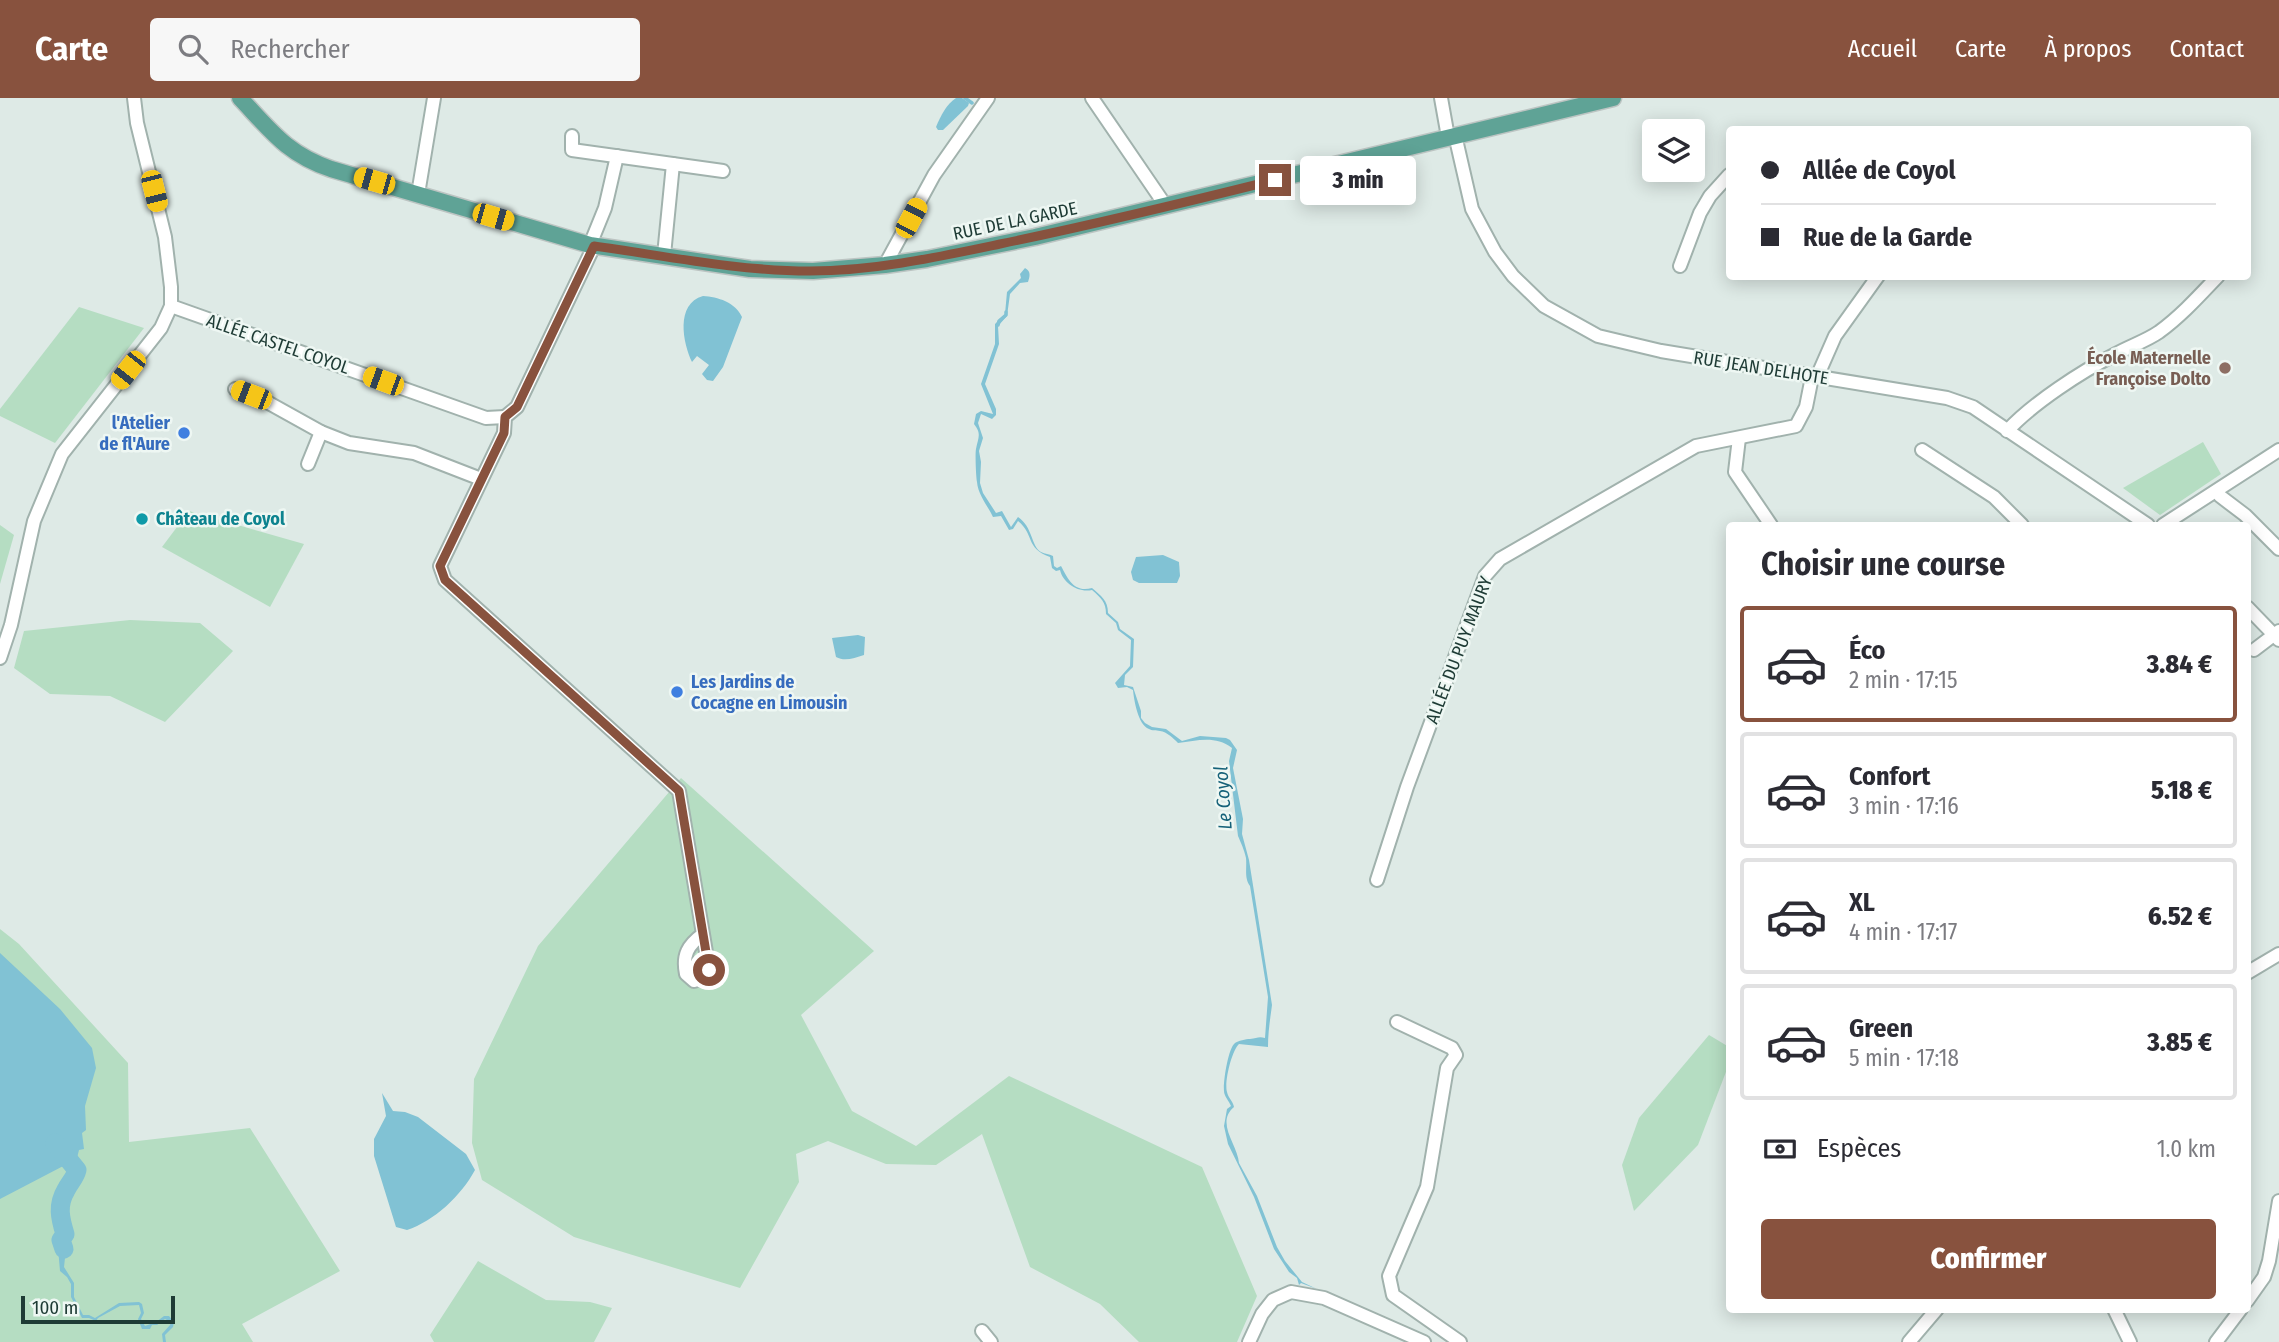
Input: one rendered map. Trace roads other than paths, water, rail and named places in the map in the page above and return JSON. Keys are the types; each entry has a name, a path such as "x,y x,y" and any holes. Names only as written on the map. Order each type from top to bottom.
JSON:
{"main road":[{"name":"RUE DE LA GARDE","path":"240,98 283,144 309,161 418,194 592,245 750,269 813,271 927,259 1035,237 1613,98"}],"street":[{"path":"0,658 11,625 34,521 62,453 161,328 171,306 165,237 137,123 134,98"},
{"path":"418,194 434,98"},
{"path":"885,265 934,175 988,98"},
{"path":"1092,98 1161,199 1163,207"},
{"name":"RUE JEAN DELHOTE","path":"1441,98 1472,209 1495,252 1544,306 1598,336 1661,351 1947,398 1973,407 2144,522"},
{"path":"572,136 572,150 723,171"},
{"path":"617,156 605,208 592,245 517,407 505,417 504,433 440,566 445,580 679,791 703,934"},
{"path":"664,256 673,164"},
{"path":"1680,266 1700,213 1710,196 1726,178"},
{"path":"1814,377 1835,336 1875,280"},
{"path":"2007,431 2078,376 2158,333 2214,280"},
{"name":"ALLÉE CASTEL COYOL","path":"171,306 486,418 505,417"},
{"name":"ALLÉE DU PUY MAURY","path":"1377,880 1407,788 1485,576 1500,559 1696,446 1796,426 1806,407 1814,377"},
{"path":"235,389 348,443 414,453 481,479"},
{"path":"308,464 321,432"},
{"path":"1739,438 1735,472 1770,522"},
{"path":"1922,450 1994,497 2019,522"},
{"path":"2168,522 2279,450"},
{"path":"2217,491 2279,550"},
{"path":"2251,611 2277,635 2254,650"},
{"path":"2251,971 2279,954"},
{"path":"1397,1022 1452,1048 1456,1055 1447,1068 1427,1187 1389,1276 1392,1295 1460,1342"},
{"path":"2251,1295 2263,1277 2269,1261 2279,1202"},
{"path":"1249,1342 1262,1314 1273,1300 1291,1292 1324,1297 1424,1342"},
{"path":"1909,1342 1934,1313"},
{"path":"2116,1313 2128,1342"},
{"path":"2216,1342 2238,1313"},
{"path":"982,1331 991,1342"}],"water":[{"path":"956,98 962,98 969,103 968,106 943,130 938,130 936,127 942,114"},
{"path":"1025,268 1030,274 1028,282 1020,283 1010,294 1007,316 998,326 999,344 985,384 996,415 992,419 981,414 978,423 983,438 979,451 980,483 996,513 1002,511 1011,527 1018,517 1023,521 1038,549 1053,556 1054,566 1061,566 1076,587 1092,588 1098,593 1120,629 1134,639 1133,667 1125,675 1124,685 1133,687 1141,718 1145,723 1166,729 1182,741 1200,736 1226,738 1237,750 1233,768 1243,819 1242,834 1249,860 1272,1005 1268,1047 1239,1044 1234,1053 1226,1087 1234,1107 1229,1113 1227,1127 1239,1163 1257,1196 1277,1247 1302,1282 1317,1289 1301,1283 1299,1285 1297,1278 1289,1272 1274,1249 1254,1197 1228,1144 1224,1126 1227,1109 1231,1106 1224,1087 1230,1051 1235,1043 1258,1037 1265,1038 1268,997 1250,886 1246,876 1246,858 1238,836 1229,761 1232,748 1212,740 1178,743 1165,733 1145,727 1137,712 1133,690 1127,687 1118,688 1115,683 1130,666 1131,640 1118,630 1116,623 1106,614 1102,601 1092,590 1082,590 1072,586 1064,579 1060,570 1052,568 1050,557 1037,550 1018,521 1013,529 1009,530 1001,516 993,517 978,487 976,456 979,433 974,424 976,414 981,411 993,414 981,384 995,344 995,324 1005,314 1007,292 1021,278 1020,274"},
{"path":"703,296 726,301 742,317 723,367 713,381 707,380 702,374 709,365 697,356 692,362 684,335 688,307"},
{"path":"1163,555 1179,562 1180,576 1177,583 1139,583 1133,580 1131,572 1136,557"},
{"path":"858,635 865,637 864,655 846,659 836,657 832,638"},
{"path":"0,953 60,1009 92,1048 96,1068 85,1106 86,1130 82,1133 84,1149 79,1150 77,1158 69,1163 0,1199"},
{"path":"382,1093 393,1111 418,1117 466,1154 475,1170 462,1189 437,1214 407,1230 396,1227 374,1156 374,1139 386,1116"},
{"path":"80,1166 82,1168 76,1181 67,1190 62,1205 65,1212 62,1213 61,1220 67,1232 63,1240 66,1249 64,1267 74,1283 74,1297 83,1315 95,1318 119,1303 139,1302 142,1304 144,1313 141,1319 145,1326 169,1316 174,1322 165,1335 166,1342 163,1342 162,1334 171,1322 165,1319 152,1325 150,1329 142,1329 138,1319 141,1313 139,1305 120,1306 96,1321 82,1318 71,1297 71,1284 60,1271 58,1248 62,1247 60,1239 63,1237 63,1225 61,1221 58,1222 61,1214 57,1206 64,1189 73,1179 72,1170"}],"waterway":[{"name":"Le Coyol","path":"965,98 972,103"},
{"name":"Le Coyol","path":"998,325 1006,312"},
{"path":"55,1143 77,1170 60,1206 65,1234 61,1240 64,1249"}],"place":[{"name":"École Maternelle Françoise Dolto","path":"2225,368"},
{"name":"l'Atelier de fl'Aure","path":"184,433"},
{"name":"Château de Coyol","path":"142,519"},
{"name":"Les Jardins de Cocagne en Limousin","path":"677,692"}]}
